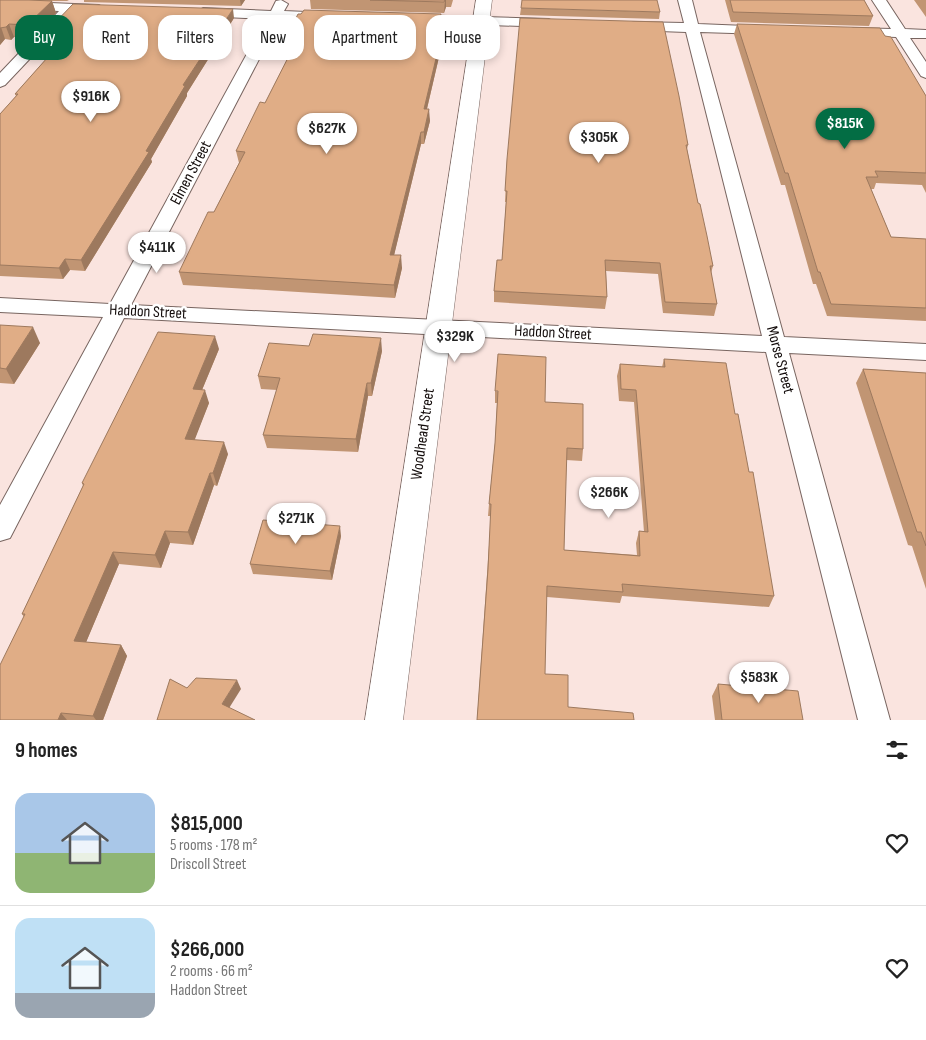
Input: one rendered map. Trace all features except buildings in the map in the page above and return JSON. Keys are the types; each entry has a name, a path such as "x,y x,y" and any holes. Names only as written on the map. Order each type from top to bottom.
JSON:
{"street":[{"name":"Morse Street","path":"685,0 874,720"},
{"path":"878,0 926,73"},
{"path":"0,5 74,4 110,9"},
{"path":"0,82 74,4"},
{"path":"188,12 279,7 331,15"},
{"name":"Elmen Street","path":"0,530 279,7"},
{"path":"416,17 482,11 567,24"},
{"name":"Woodhead Street","path":"384,720 482,11"},
{"path":"615,26 782,30"},
{"path":"841,32 926,34"},
{"name":"Haddon Street","path":"0,305 926,352"}]}
